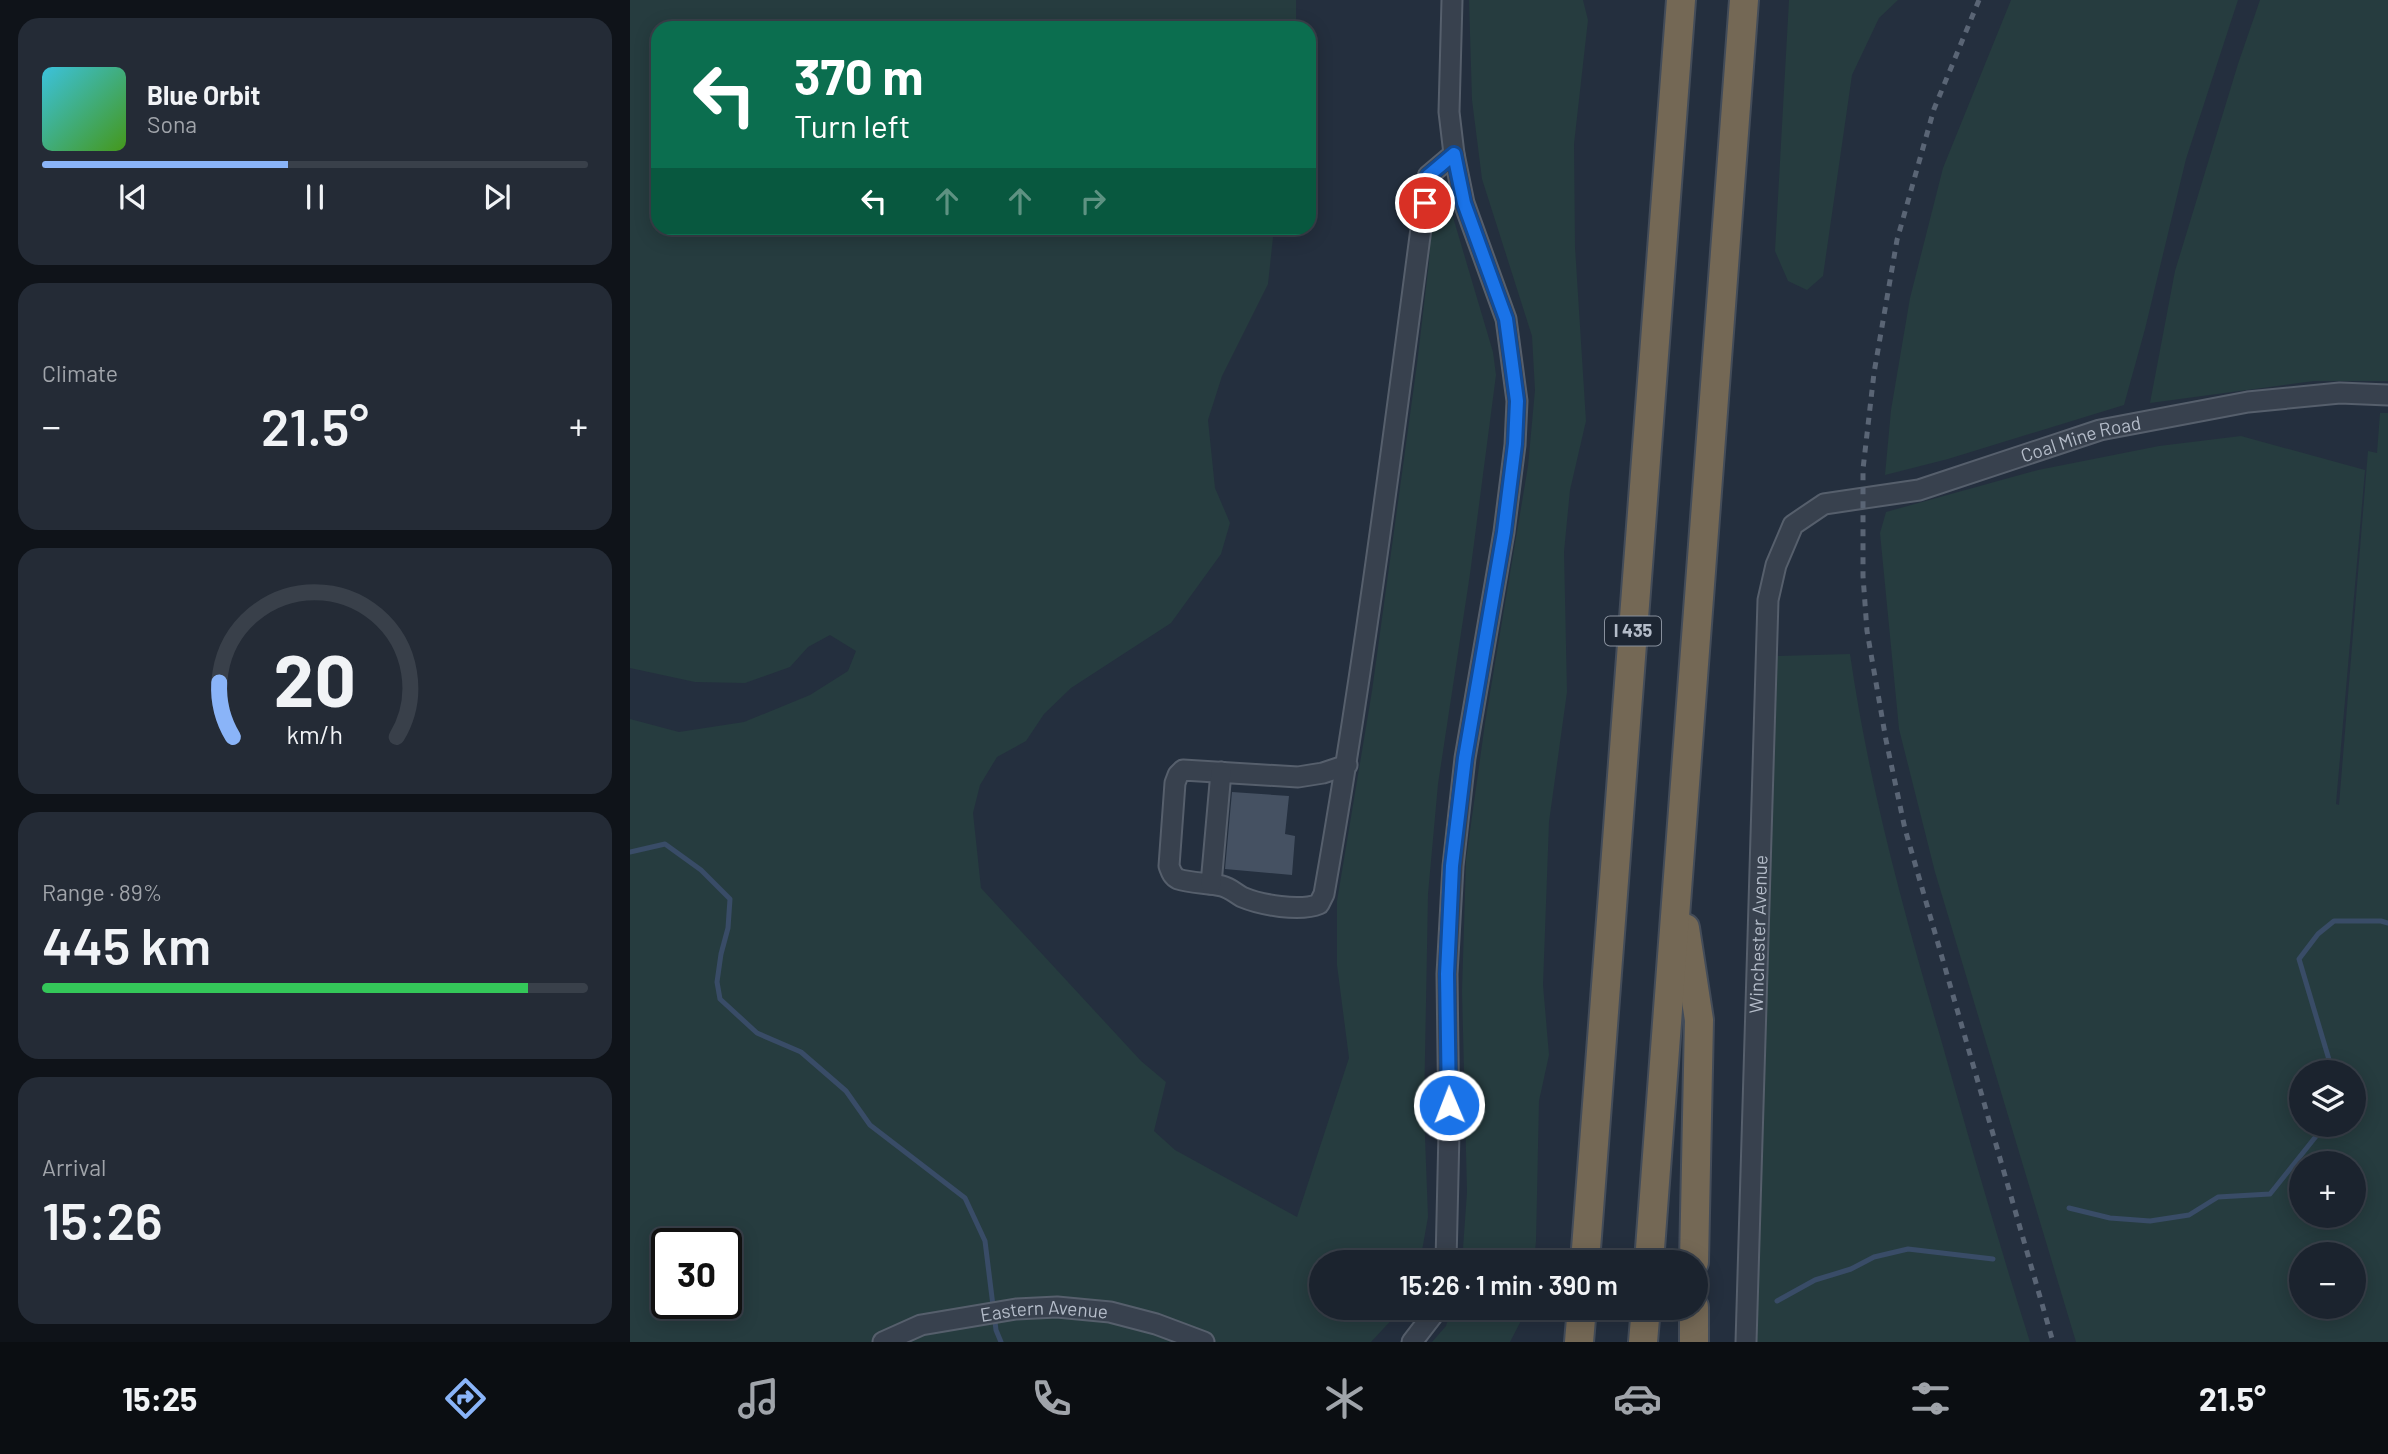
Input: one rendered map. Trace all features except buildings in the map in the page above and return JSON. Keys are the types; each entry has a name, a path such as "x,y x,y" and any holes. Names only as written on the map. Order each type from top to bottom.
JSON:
{"highway":[{"name":"I 435","path":"1586,1250 1681,0"},
{"path":"1650,1250 1744,0"},
{"path":"1678,876 1699,1020 1694,1250"},
{"path":"1579,1342 1581,1320"},
{"path":"1643,1342 1645,1320"},
{"path":"1694,1320 1694,1342"}],"street":[{"path":"1446,1250 1449,1131 1447,974 1452,866 1465,758 1504,532 1515,444 1517,401 1506,319 1464,203 1454,154 1449,112 1452,0"},
{"path":"1347,765 1298,777 1183,770 1175,783 1169,866 1171,874 1179,879 1226,887 1242,897 1256,901 1293,908 1309,908 1319,904 1324,894 1347,765 1428,176 1454,154"},
{"name":"Coal Mine Road","path":"1790,531 1793,525 1824,504 1919,490 2099,430 2248,402 2340,393 2388,395"},
{"name":"Winchester Avenue","path":"1746,1342 1768,600 1776,565 1790,531"},
{"path":"1211,884 1222,772"},
{"name":"Eastern Avenue","path":"883,1342 921,1325 1039,1307 1110,1312 1156,1324 1204,1342"},
{"path":"1412,1342 1429,1320"}],"green space":[{"path":"630,0 1296,0 1296,21 651,21 651,235 1273,235 1268,284 1222,376 1208,420 1215,488 1230,523 1221,554 1171,623 1071,688 1044,714 1026,741 997,757 980,785 973,813 981,888 1141,1061 1166,1082 1154,1131 1175,1150 1297,1217 1349,1058 1337,965 1337,901 1372,691 1417,364 1429,262 1433,183 1442,180 1493,352 1496,375 1470,574 1438,784 1428,894 1424,1110 1428,1217 1422,1250 1309,1250 1309,1320 1391,1320 1371,1342 630,1342 630,719 679,732 744,722 810,695 848,671 856,651 830,635 808,647 790,667 745,683 695,682 630,668"},
{"path":"1469,0 1583,0 1588,20 1574,144 1575,247 1586,421 1570,490 1564,552 1567,692 1549,822 1543,985 1549,1055 1539,1101 1535,1250 1463,1250 1467,1192 1462,991 1466,860 1485,723 1528,466 1535,390 1532,336 1482,179 1472,100"},
{"path":"1789,0 1898,0 1879,18 1852,75 1823,276 1807,290 1788,281 1775,251"},
{"path":"2011,0 2238,0 2186,159 2124,405 1948,459 1885,475 1891,410 1910,298 1943,168"},
{"path":"2260,0 2388,0 2388,381 2314,381 2150,403 2175,271"},
{"path":"2380,413 2388,413 2388,1342 2076,1342 1935,872 1899,729 1880,533 1886,512 2038,470 2159,446 2241,436 2365,470 2336,804 2339,805 2368,451 2377,453"},
{"path":"1850,654 1867,752 1900,894 2030,1342 1756,1342 1777,656"},
{"path":"1448,1320 1521,1320 1510,1342 1432,1342"}],"waterway":[{"path":"630,852 665,844 701,870 730,899 728,928 717,982 720,999 757,1033 801,1052 846,1091 870,1125 965,1198 985,1241 996,1330 1001,1342"},
{"path":"2329,1060 2299,959 2318,934 2334,921 2388,923"},
{"path":"2069,1208 2110,1218 2150,1221 2189,1215 2218,1197 2270,1194 2315,1137"},
{"path":"1777,1301 1815,1280 1851,1269 1874,1257 1908,1249 1993,1259"}],"railway":[{"path":"1979,0 1934,109 1897,240 1874,373 1863,469 1863,576 1867,631 1905,829 2053,1342"}],"route":[{"path":"1425,203 1428,176 1454,154 1464,203 1506,319 1517,401 1515,444 1504,532 1465,758 1452,866 1447,974 1449,1105"}]}
